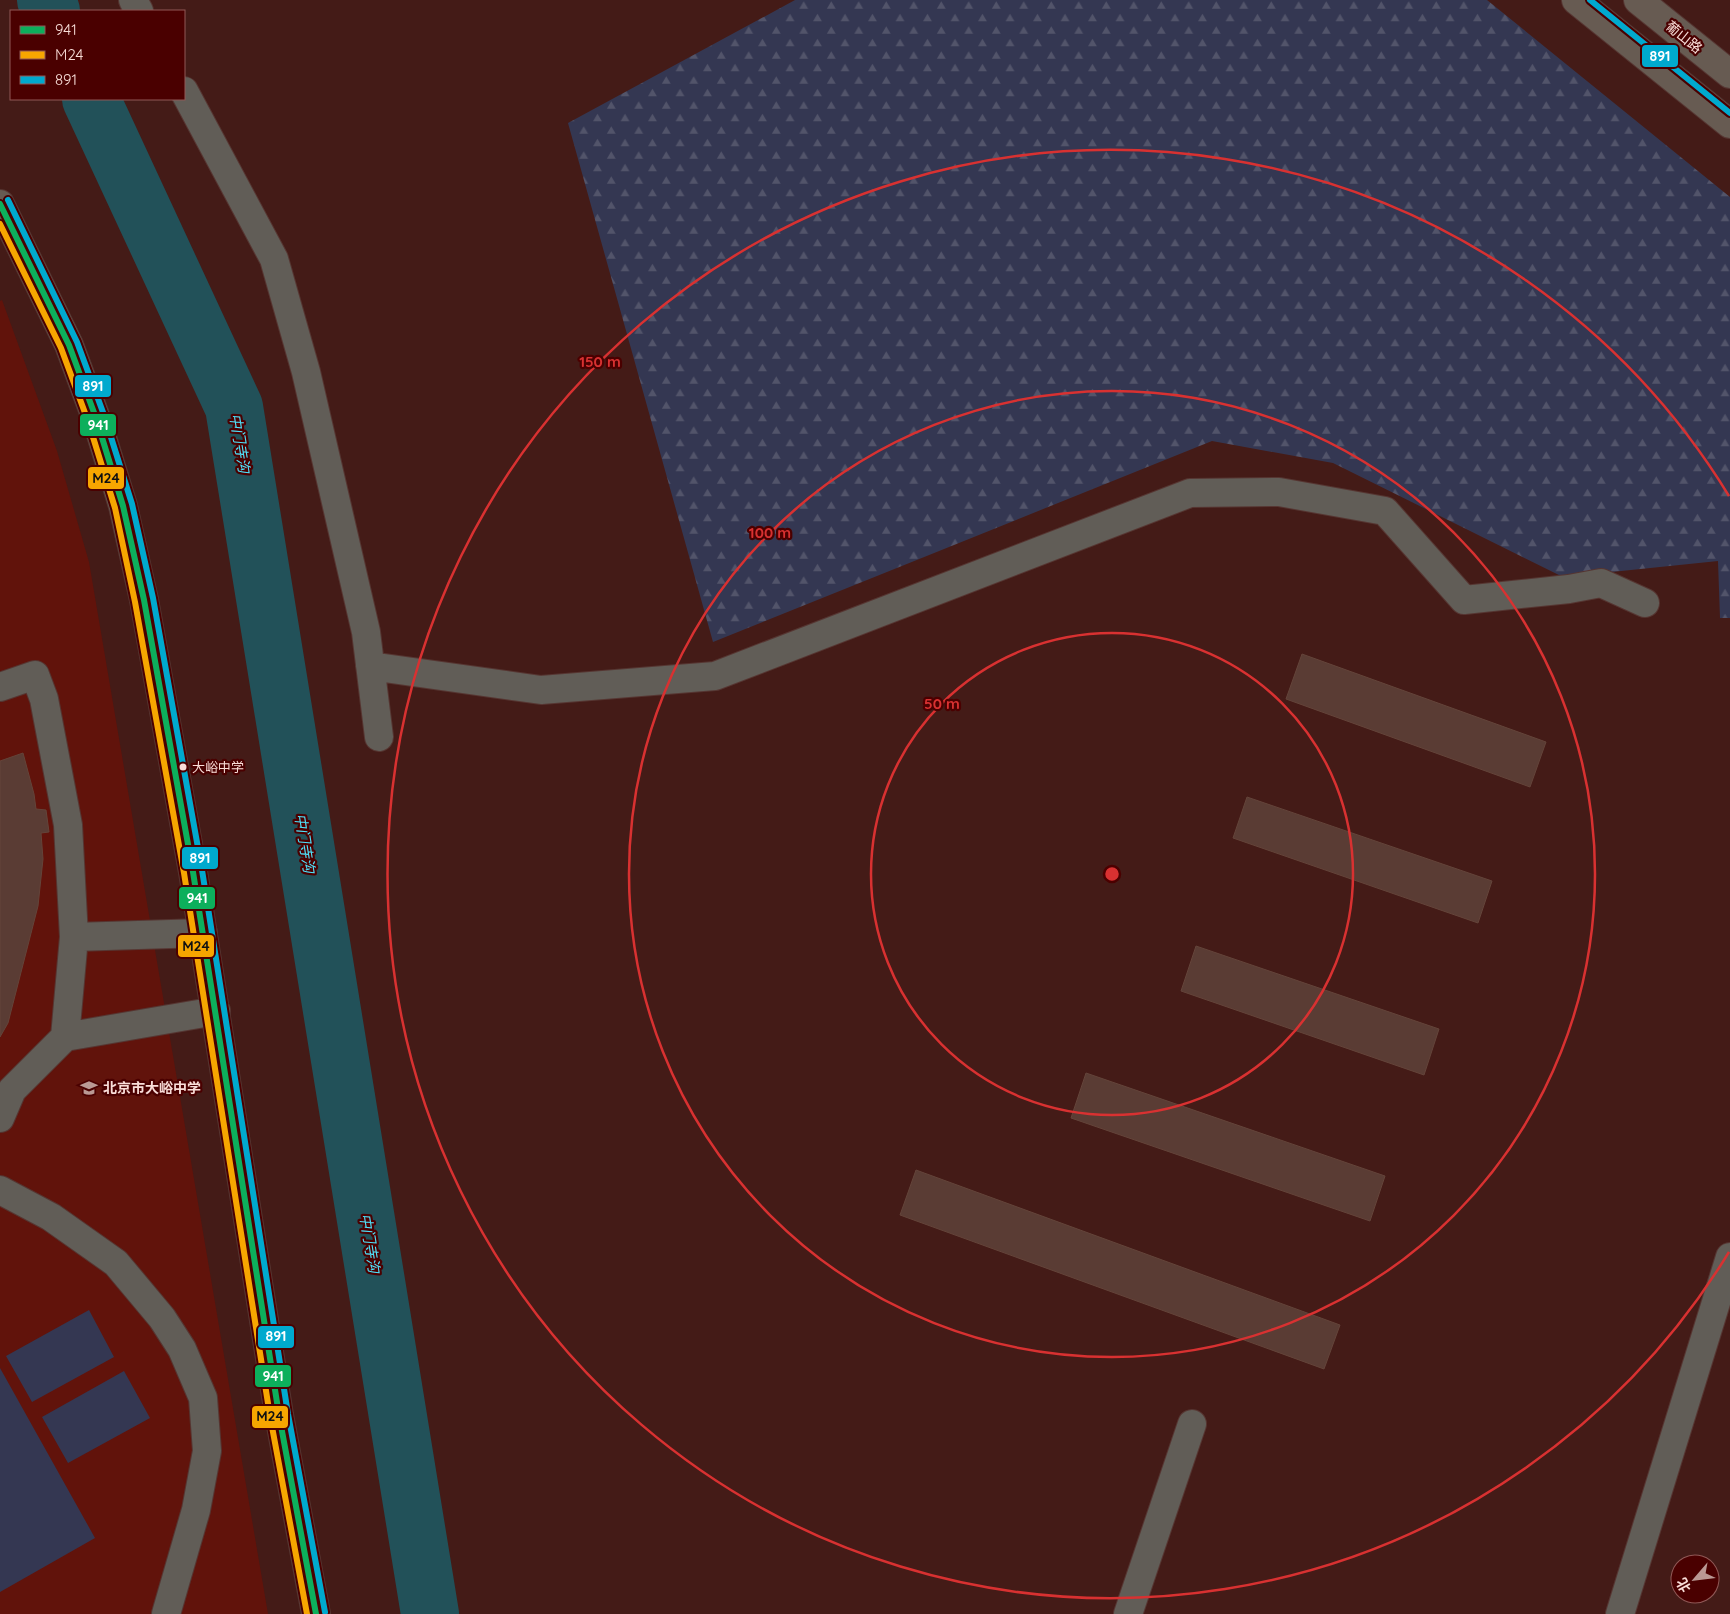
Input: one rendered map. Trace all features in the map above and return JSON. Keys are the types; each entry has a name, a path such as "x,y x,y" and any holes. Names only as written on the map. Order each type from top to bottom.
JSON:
{"main road":[{"path":"1576,0 1730,124"},
{"name":"葡山路","path":"1638,0 1730,74"},
{"path":"0,204 69,345 96,418 123,506 144,600 193,872 279,1415 316,1614"}],"street":[{"path":"185,93 274,259 306,372 366,632 380,737"},
{"path":"370,666 541,690 715,676 1190,493 1280,492 1386,511 1464,600 1569,589 1602,583 1645,603"},
{"path":"0,687 35,675 44,699 68,825 74,937 65,1037"},
{"path":"74,937 202,933"},
{"path":"0,1118 12,1090 65,1037 216,1011"},
{"path":"0,1190 51,1217 116,1263 162,1318 182,1349 203,1398 207,1451 196,1510 166,1614"},
{"path":"1620,1614 1730,1257"},
{"path":"1128,1614 1192,1424"}],"shaded area":[{"name":"北京市大峪中学","path":"2,300 57,451 89,562 268,1614 0,1614 0,301"}],"green space":[{"path":"795,0 1487,0 1730,197 1730,618 1720,618 1718,561 1563,577 1333,463 1212,441 713,642 568,123"},
{"path":"89,1310 114,1357 32,1402 6,1356"},
{"path":"0,1368 95,1538 0,1592"},
{"path":"124,1371 150,1418 68,1463 42,1417"}],"building":[{"path":"1302,654 1546,742 1530,787 1286,699"},
{"path":"23,753 36,809 46,810 49,832 41,833 43,859 38,906 8,1023 0,1037 0,761"},
{"path":"1247,797 1492,881 1478,923 1233,838"},
{"path":"1196,946 1439,1029 1424,1075 1181,991"},
{"path":"1086,1073 1385,1176 1370,1221 1071,1118"},
{"path":"916,1170 1340,1325 1324,1369 900,1215"}],"waterway":[{"name":"中门寺沟","path":"46,0 51,10"},
{"name":"中门寺沟","path":"91,100 234,407 430,1614"}],"transit line":[{"name":"891","path":"1590,0 1730,113"},
{"name":"891","path":"8,200 77,342 104,415 132,504 153,598 202,870 288,1414 325,1612"},
{"name":"941","path":"0,204 69,345 96,418 123,506 144,600 193,872 279,1415 316,1614"},
{"name":"M24","path":"0,224 61,348 88,421 115,508 135,602 184,873 270,1416 307,1614"}],"place":[{"name":"大峪中学","path":"183,767"},
{"name":"北京市大峪中学","path":"89,1088"}]}
